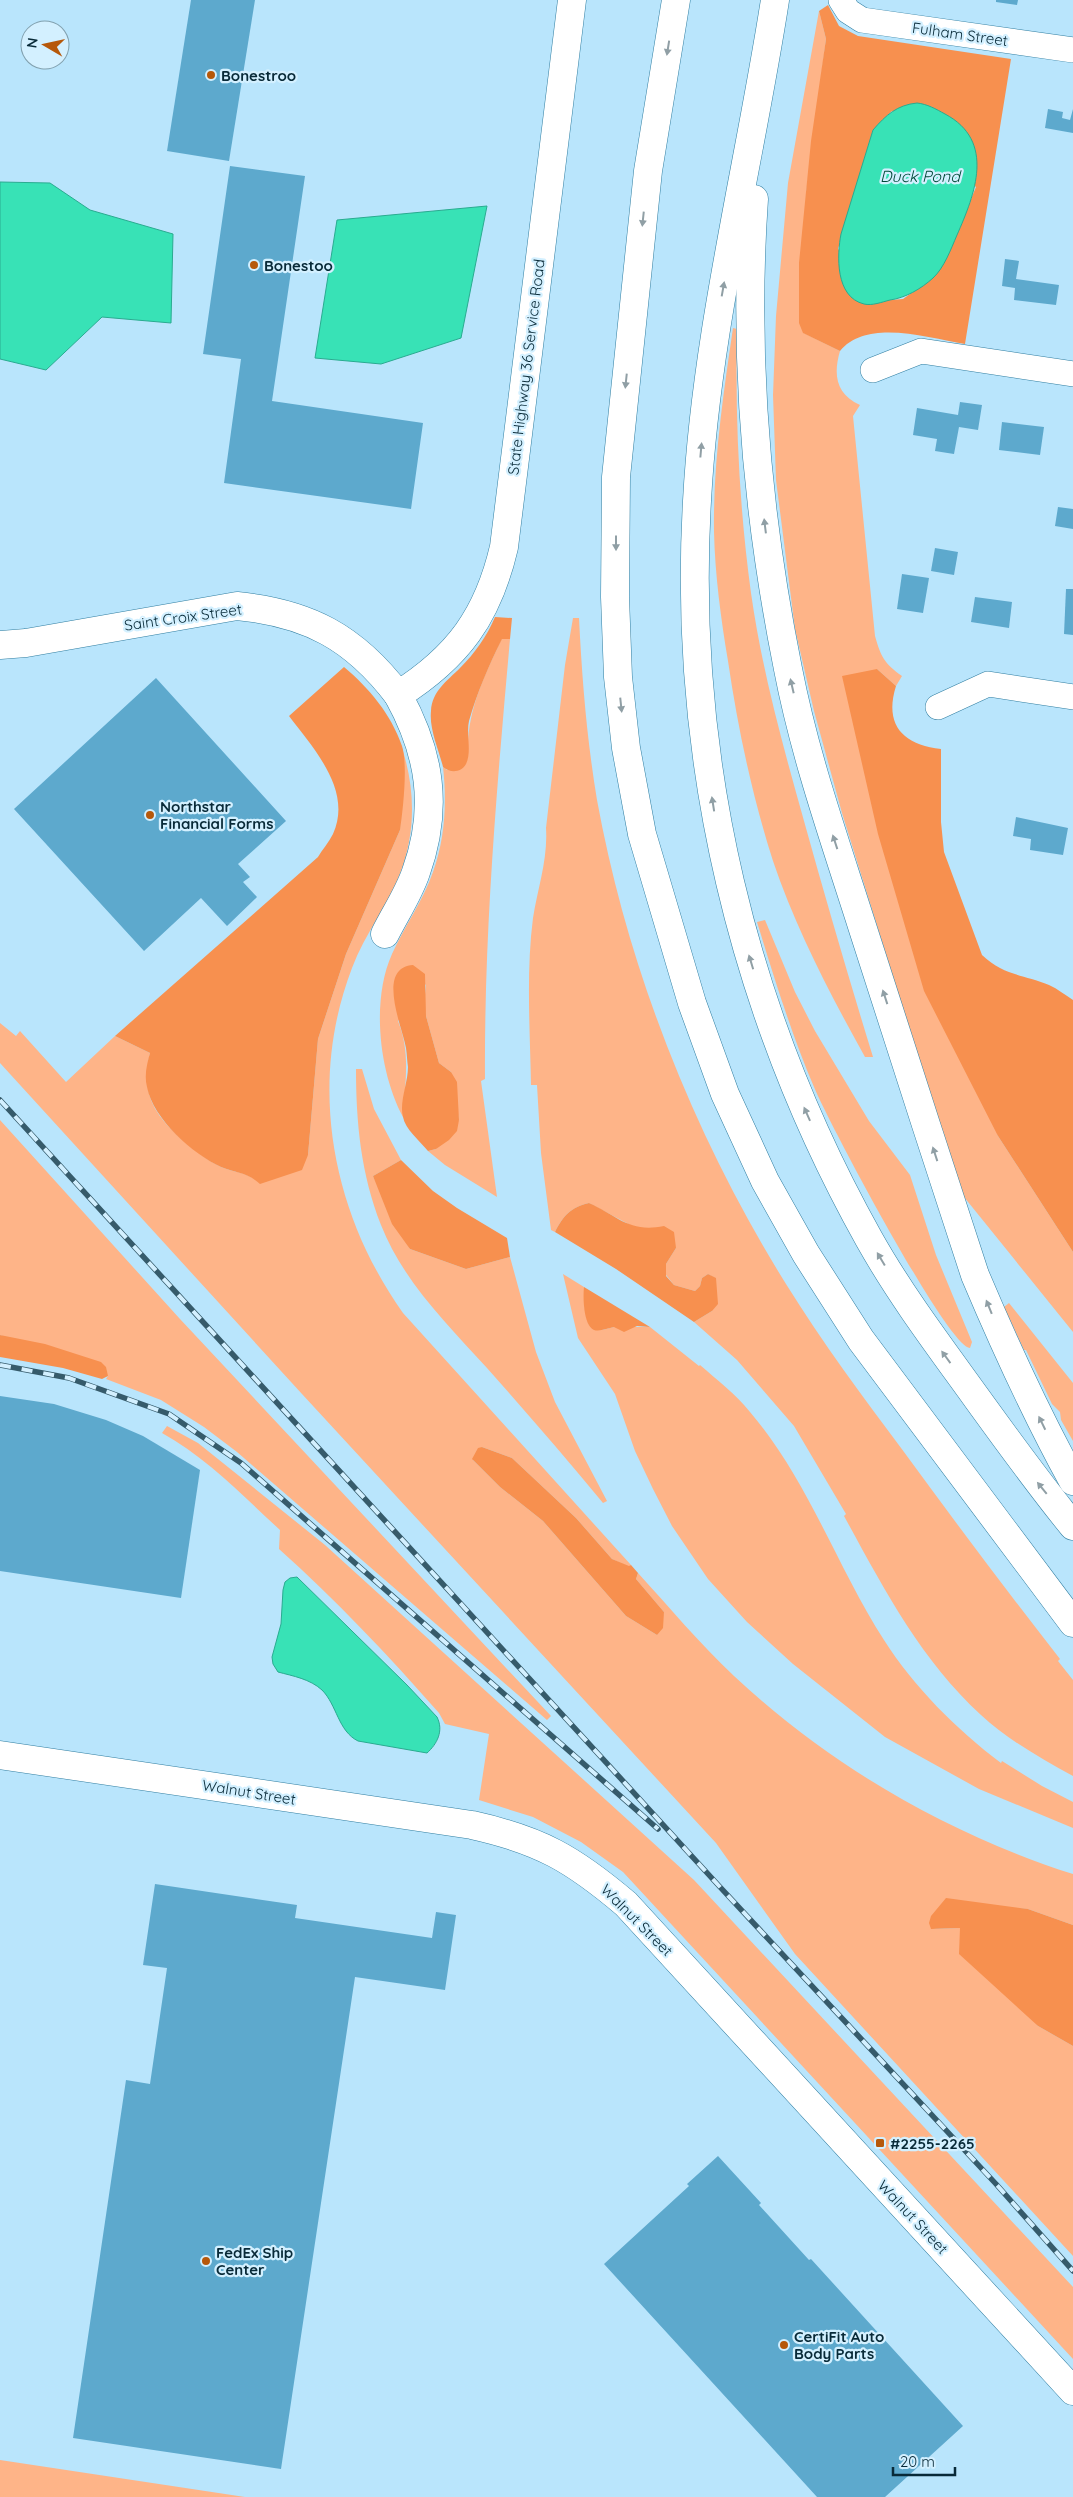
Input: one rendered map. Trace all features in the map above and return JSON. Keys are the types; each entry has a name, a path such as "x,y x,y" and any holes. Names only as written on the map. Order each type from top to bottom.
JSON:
{"main road":[{"name":"State Highway 36 Service Road","path":"398,695 425,677 440,664 469,633 486,604 498,575 504,547 572,0"},
{"path":"676,0 648,171 616,477 618,677 626,748 642,834 692,1003 725,1094 765,1181 806,1254 861,1340 1073,1624"},
{"path":"775,0 710,364 697,498 694,576 697,669 706,761 718,830 738,920 765,1009 789,1075 827,1159 870,1241 906,1301 1034,1477 1073,1526"},
{"path":"768,45 754,212 751,304 753,396 760,488 770,571 788,671 809,761 975,1275 1008,1352 1073,1482"},
{"name":"Saint Croix Street","path":"0,645 26,643 237,606 267,609 298,617 335,634 354,647 380,671 398,695 413,722 423,750 429,780 430,811 425,843 416,874 385,934"},
{"name":"Walnut Street","path":"0,1755 472,1825 510,1834 554,1851 594,1877 626,1904 1073,2391"}],"street":[{"name":"Fulham Street","path":"845,6 862,20 1073,50"},
{"path":"873,370 921,351 1073,374"},
{"path":"938,706 988,684 1073,696"}],"shaded area":[{"path":"828,5 839,26 858,36 1011,59 965,344 916,335 882,333 866,335 852,341 840,351 803,333 799,323 799,263 811,141 826,39 819,11","holes":["892,111 976,187 949,252 917,289 903,299 891,300 838,249 873,130"]},
{"path":"819,11 826,39 806,194 804,333 840,351 837,368 838,383 852,401 860,405 853,416 875,636 884,659 902,676 896,686 877,669 998,1136 1073,1252 1073,1332 960,1192 842,813 814,711 795,629 776,480 773,395 776,316 788,183"},
{"path":"733,328 737,329 737,428 743,527 751,593 761,651 796,793 873,1057 865,1057 827,985 792,911 765,836 741,737 721,613 714,532 717,456"},
{"path":"495,617 512,618 510,639 502,639 476,700 469,721 469,754 466,764 461,769 449,770 443,767 433,732 432,704 441,687 480,644"},
{"path":"573,618 579,618 583,687 590,755 610,864 646,989 694,1112 722,1171 753,1228 814,1327 942,1504 1060,1659 1058,1661 1073,1680 1073,1776 1026,1749 991,1724 959,1693 921,1646 888,1595 844,1516 846,1514 794,1426 737,1360 694,1322 712,1311 716,1279 708,1274 702,1278 700,1286 695,1291 674,1285 666,1275 666,1264 676,1248 648,1229 634,1227 589,1203 572,1210 561,1221 555,1232 551,1230 541,1153 537,1085 531,1085 530,959 533,918 546,851 546,828 565,665"},
{"path":"502,638 510,639 489,914 485,1079 481,1081 497,1197 445,1165 428,1151 436,1149 459,1120 451,1072 439,1063 426,1016 424,1005 426,984 398,1021 405,1045 406,1057 403,1117 388,1079 383,1058 380,1014 381,993 385,973 392,954 424,893 437,859 444,820 443,767 447,770 468,751 470,721 478,693"},
{"path":"344,667 378,702 392,723 402,746 405,776 400,830 346,954 318,1039 308,1155 302,1170 260,1184 246,1175 221,1167 198,1154 176,1134 157,1111 147,1087 147,1065 150,1053 115,1036 318,857 330,840 338,818 338,802 334,786 328,770 319,756 289,716"},
{"path":"877,669 896,686 892,711 899,730 916,743 941,749 941,822 944,852 982,955 1006,971 1040,981 1073,1000 1073,1252 998,1136 924,991 878,834 842,676"},
{"path":"402,748 409,778 412,809 406,856 396,884 363,943 352,968 338,1012 331,1057 330,1102 334,1147 344,1191 359,1233 379,1274 403,1313 631,1565 629,1567 612,1559 576,1518 512,1458 482,1447 473,1460 500,1487 543,1521 626,1616 657,1635 664,1612 636,1579 638,1573 697,1639 734,1676 771,1709 850,1768 936,1818 1026,1858 1073,1874 1073,1925 1028,1909 1012,1908 932,1929 960,1928 1038,2026 1073,2046 1073,2256 795,1954 716,1843 0,1063 0,1023 16,1036 20,1031 66,1082 115,1036 150,1053 147,1081 149,1093 158,1114 186,1143 212,1162 246,1175 260,1183 308,1155 318,1039 346,954 400,830"},
{"path":"765,920 795,992 815,1031 869,1121 910,1175 936,1255 972,1342 970,1348 958,1338 938,1312 914,1274 863,1184 814,1087 783,1005 757,922"},
{"path":"413,965 425,974 426,1016 439,1063 451,1072 457,1082 459,1120 457,1131 449,1140 436,1149 428,1151 407,1126 402,1111 408,1067 406,1048 394,999 393,987 396,976 402,969"},
{"path":"356,1069 362,1069 374,1109 401,1160 373,1176 410,1249 466,1269 510,1257 536,1352 555,1402 607,1501 603,1503 427,1301 401,1265 381,1225 364,1167 357,1109"},
{"path":"0,1120 180,1319 551,1716 547,1720 237,1452 204,1427 161,1400 106,1379 108,1376 0,1335"},
{"path":"401,1160 433,1191 507,1238 510,1257 466,1269 410,1249 392,1224 373,1176"},
{"path":"589,1203 624,1222 652,1228 664,1226 674,1232 676,1248 666,1264 666,1276 674,1285 695,1291 700,1286 702,1278 708,1274 716,1278 718,1304 712,1311 694,1322 616,1269 555,1232 568,1213 577,1207"},
{"path":"563,1274 584,1287 584,1305 589,1325 602,1330 614,1327 650,1327 700,1365 745,1405 789,1466 851,1583 884,1640 922,1691 952,1722 1001,1763 1002,1761 1042,1786 1073,1802 1073,1828 979,1789 885,1737 793,1664 747,1622 708,1579 672,1526 635,1451 615,1394 578,1338"},
{"path":"584,1287 650,1327 637,1326 624,1332 614,1327 594,1330 590,1327 586,1317"},
{"path":"1009,1303 1073,1383 1073,1441 1061,1420 1060,1412 1052,1404 1026,1350 1024,1350 1004,1307"},
{"path":"0,1335 45,1344 101,1362 106,1367 108,1376 102,1379 63,1368 0,1357"},
{"path":"167,1426 198,1443 325,1545 694,1880 1073,2287 1073,2359 623,1872 581,1842 533,1817 479,1800 489,1734 445,1724 439,1713 381,1649 321,1588 279,1549 280,1530 209,1466 162,1433"},
{"path":"482,1447 512,1458 576,1518 612,1559 629,1566 631,1565 638,1573 636,1579 664,1612 663,1628 657,1635 626,1616 543,1521 500,1487 472,1459 478,1448"},
{"path":"946,1898 1028,1909 1073,1925 1073,2046 1038,2026 959,1954 960,1928 931,1929 929,1923 931,1916"},
{"path":"0,2460 245,2497 0,2497"}],"water":[{"name":"Duck Pond","path":"917,103 945,114 961,125 971,139 976,153 975,186 964,219 944,264 937,274 923,286 907,295 877,304 864,304 855,300 843,284 839,264 841,234 873,130 898,108"},
{"path":"0,182 50,183 90,210 173,234 171,323 102,317 46,370 0,359"},
{"path":"487,206 461,338 381,364 315,358 337,220"},
{"path":"297,1577 437,1717 440,1732 434,1746 427,1753 358,1741 346,1731 322,1690 307,1681 278,1672 273,1664 272,1657 281,1624 283,1590 285,1582 290,1578"}],"building":[{"name":"Bonestroo","path":"191,0 255,0 229,161 167,151"},
{"path":"996,0 1018,0 1017,5 996,2"},
{"path":"1048,109 1063,112 1062,118 1070,120 1073,109 1073,133 1045,128"},
{"name":"Bonestoo","path":"230,166 305,176 272,401 423,423 411,509 224,483 241,359 203,354"},
{"path":"1005,259 1019,261 1016,279 1059,285 1056,305 1014,300 1015,288 1002,286"},
{"path":"960,402 982,405 978,430 959,427 954,454 935,451 937,439 913,435 917,408 958,415"},
{"path":"1002,422 1044,427 1040,455 999,450"},
{"path":"1058,507 1073,509 1073,529 1055,526"},
{"path":"935,548 958,552 954,575 931,571"},
{"path":"902,574 929,578 923,613 897,609"},
{"path":"1066,589 1073,589 1073,635 1064,634"},
{"path":"975,597 1012,602 1009,628 971,622"},
{"name":"Northstar Financial Forms","path":"156,678 286,821 238,864 250,877 243,882 257,897 227,926 201,898 144,951 14,809"},
{"path":"1016,817 1068,828 1063,855 1030,850 1031,839 1013,836"},
{"path":"0,1396 54,1404 106,1420 143,1436 200,1470 181,1598 0,1571"},
{"name":"FedEx Ship Center","path":"155,1884 297,1905 295,1918 432,1938 436,1912 456,1915 445,1990 355,1977 281,2469 73,2438 126,2080 150,2084 167,1968 143,1965"},
{"name":"CertiFit Auto Body Parts","path":"718,2156 761,2203 759,2205 809,2260 811,2259 963,2426 885,2497 817,2497 604,2264 689,2186 687,2184"}],"railway":[{"path":"0,1100 720,1887 996,2184 1073,2271"},
{"path":"0,1365 69,1378 169,1414 241,1463 658,1829"}],"place":[{"name":"Bonestroo","path":"211,75"},
{"name":"Bonestoo","path":"254,265"},
{"name":"Northstar Financial Forms","path":"150,815"},
{"name":"#2255-2265","path":"880,2143"},
{"name":"FedEx Ship Center","path":"206,2261"},
{"name":"CertiFit Auto Body Parts","path":"784,2345"}]}
